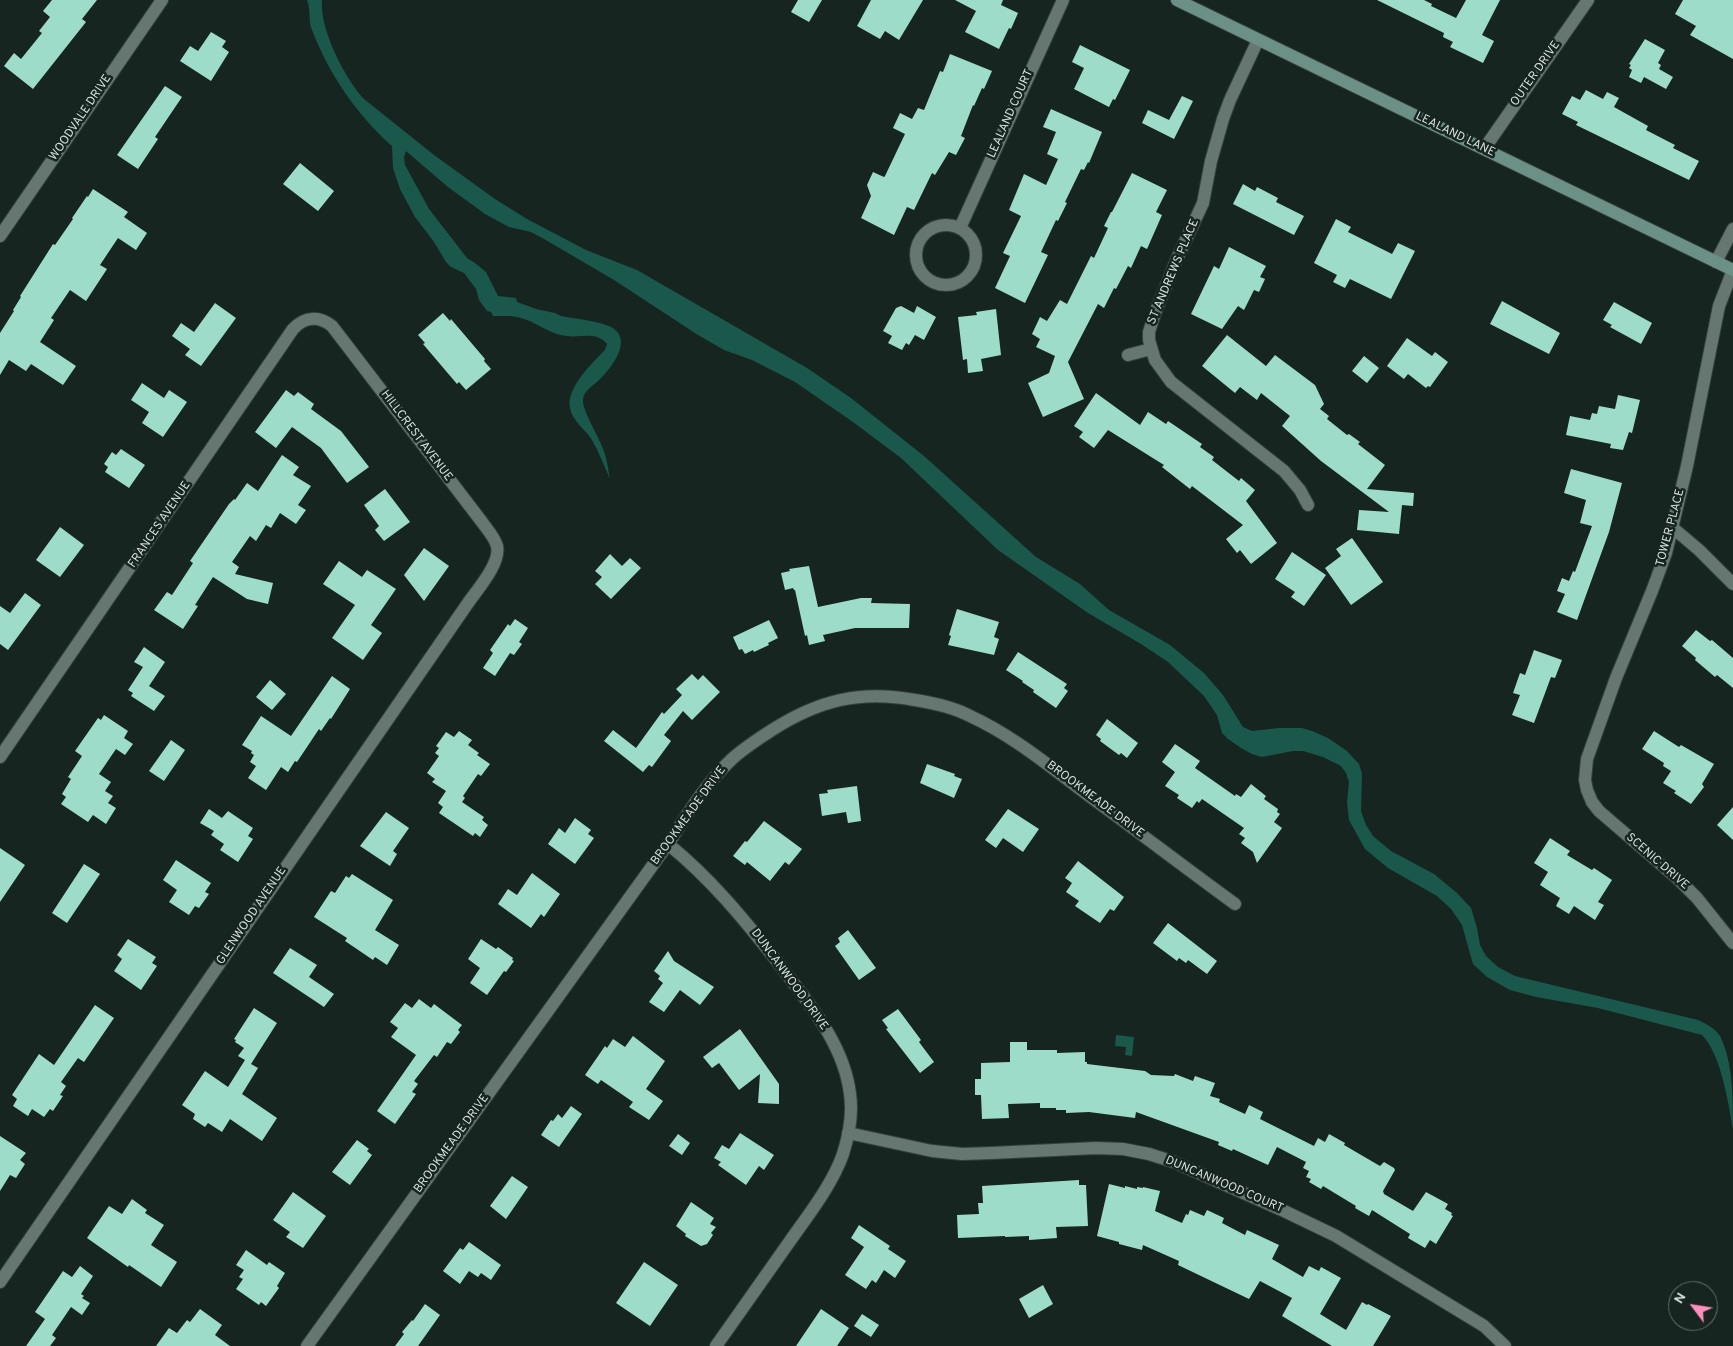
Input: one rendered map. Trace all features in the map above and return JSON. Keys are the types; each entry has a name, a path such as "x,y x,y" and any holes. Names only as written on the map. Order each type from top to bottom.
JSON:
{"street":[{"name":"WOODVALE DRIVE","path":"0,236 162,0"},
{"name":"LEALAND COURT","path":"960,228 1063,0"},
{"name":"LEALAND LANE","path":"1177,0 1733,270"},
{"name":"OUTER DRIVE","path":"1484,149 1588,0"},
{"name":"ST ANDREWS PLACE","path":"1258,40 1223,119 1211,161 1203,203 1176,261 1149,332 1151,349 1155,360 1171,382 1284,471 1300,490 1308,506"},
{"path":"948,224 960,228 969,235 975,246 976,258 973,268 966,277 955,284 944,285 931,282 922,274 916,262 916,248 920,239 929,230 938,226 948,224"},
{"path":"1716,262 1733,229"},
{"name":"TOWER PLACE","path":"1585,780 1587,759 1600,721 1652,591 1673,528 1719,306 1733,270"},
{"name":"FRANCES AVENUE","path":"0,757 293,329 305,320 312,318 319,319 332,326"},
{"name":"HILLCREST AVENUE","path":"332,326 482,522 497,548"},
{"path":"1128,355 1151,349"},
{"path":"1673,528 1699,550 1733,584"},
{"name":"GLENWOOD AVENUE","path":"0,1282 491,570 496,558 497,548"},
{"name":"BROOKMEADE DRIVE","path":"307,1346 694,806 725,766 744,749 804,712 840,699 896,696 947,706 968,715 992,728 1048,765 1235,904"},
{"name":"SCENIC DRIVE","path":"1585,780 1592,802 1599,811 1678,879 1697,898 1733,943"},
{"name":"DUNCANWOOD DRIVE","path":"668,844 707,878 798,989 820,1020 840,1057 850,1093 851,1107 848,1133 842,1156 831,1179 806,1219 716,1346"},
{"name":"DUNCANWOOD COURT","path":"848,1133 932,1151 962,1154 1096,1148 1132,1151 1174,1162 1336,1236 1484,1326 1505,1346"}],"shaded area":[{"path":"307,0 322,0 322,11 329,38 349,79 364,99 434,155 495,199 527,219 586,250 637,270 807,368 851,398 924,456 1036,557 1080,584 1109,610 1170,645 1204,673 1223,695 1243,727 1252,731 1302,728 1328,738 1347,751 1359,764 1362,774 1361,811 1366,825 1373,836 1391,851 1434,874 1457,893 1471,908 1480,945 1486,956 1498,967 1515,976 1698,1020 1713,1028 1720,1036 1728,1057 1733,1129 1719,1066 1709,1043 1702,1035 1598,1008 1536,997 1510,990 1487,977 1473,964 1462,925 1451,909 1437,896 1388,868 1365,849 1349,820 1347,802 1349,782 1341,766 1323,757 1303,751 1262,757 1241,748 1222,733 1217,715 1204,696 1168,662 1088,613 998,550 901,458 853,422 795,382 752,360 724,350 614,280 544,239 531,232 509,227 485,214 448,187 406,151 404,157 405,165 429,209 467,258 486,272 498,296 516,298 517,302 561,316 606,325 615,330 620,336 621,343 616,359 605,374 583,397 585,410 604,452 610,479 592,440 573,417 570,408 572,392 576,384 605,350 607,344 593,336 562,335 551,332 523,318 493,316 491,312 487,311 479,300 476,289 464,273 451,267 446,262 415,217 400,189 393,168 392,146 355,107 335,78 312,30"},
{"path":"1116,1035 1134,1037 1132,1056 1125,1055 1126,1047 1115,1046"}],"building":[{"path":"52,0 97,0 82,19 86,22 33,89 4,66 14,53 21,59 42,33 39,31 50,17 43,11"},
{"path":"798,0 822,0 809,22 791,12"},
{"path":"871,0 923,0 899,40 885,31 880,39 857,26"},
{"path":"955,0 1003,0 1001,5 1018,13 999,49 965,32 976,11"},
{"path":"1377,0 1424,0 1432,4 1431,6 1456,18 1466,0 1500,0 1482,35 1494,41 1483,63 1450,47 1453,42 1443,37 1444,33"},
{"path":"1683,0 1733,0 1733,59 1690,35 1696,26 1675,14"},
{"path":"211,32 226,41 222,47 229,52 211,81 180,61 190,46 198,51"},
{"path":"1645,39 1665,50 1658,63 1661,65 1659,69 1673,77 1666,89 1644,77 1641,83 1629,77 1632,70 1629,68 1631,65 1629,64"},
{"path":"1080,45 1130,70 1115,100 1113,99 1109,107 1074,89 1084,68 1072,62"},
{"path":"950,54 992,71 984,89 982,88 973,105 961,136 965,138 956,155 949,152 935,175 932,173 914,210 907,207 894,235 861,218 871,196 867,185 873,172 885,176 905,134 893,128 900,113 912,119 918,108 924,110 940,71 943,72"},
{"path":"165,86 182,97 155,137 158,139 138,169 117,155"},
{"path":"1586,90 1603,99 1607,92 1619,98 1614,107 1648,126 1646,130 1675,145 1673,148 1699,161 1689,180 1576,125 1578,122 1562,114 1572,96 1580,100"},
{"path":"1182,96 1193,101 1174,139 1142,123 1148,110 1169,120"},
{"path":"1051,109 1102,132 1089,163 1084,170 1081,169 1065,202 1067,203 1058,221 1056,220 1041,252 1048,255 1025,303 995,288 1010,256 1003,253 1021,216 1009,210 1024,174 1046,185 1058,159 1047,154 1056,132 1043,127"},
{"path":"300,163 334,191 318,211 283,184"},
{"path":"1132,173 1167,190 1156,212 1162,215 1147,249 1141,246 1131,268 1128,266 1104,308 1098,304 1068,362 1084,399 1043,417 1028,383 1049,373 1055,356 1036,347 1040,339 1032,334 1040,317 1047,321 1060,300 1067,304 1091,256 1094,258 1108,228 1104,226"},
{"path":"1243,184 1255,191 1257,187 1278,198 1276,202 1304,216 1294,235 1233,204"},
{"path":"93,189 128,212 124,217 147,233 136,250 118,238 100,265 107,269 86,301 70,290 51,318 54,320 40,342 76,366 63,385 31,364 26,371 9,360 0,375 0,333 14,311 20,296 53,244 55,245"},
{"path":"1336,219 1351,227 1348,232 1392,254 1398,243 1415,251 1391,299 1350,279 1345,288 1333,282 1337,275 1314,263"},
{"path":"1229,247 1266,266 1260,277 1265,279 1259,292 1254,290 1244,310 1238,306 1222,329 1191,314 1214,266 1219,269"},
{"path":"1502,301 1560,333 1549,354 1490,324"},
{"path":"1614,302 1652,323 1641,344 1610,327 1612,325 1603,320"},
{"path":"215,303 236,318 201,366 185,355 190,349 172,336 181,323 194,332"},
{"path":"901,306 914,313 917,306 936,317 924,340 915,335 909,345 906,343 902,350 888,343 892,336 883,331 896,308"},
{"path":"996,309 1001,355 981,359 983,371 968,373 967,359 963,360 958,317 977,315 976,312"},
{"path":"443,313 450,321 451,319 485,359 484,361 491,369 466,390 459,382 457,384 423,344 425,343 418,335"},
{"path":"1227,335 1266,366 1275,355 1315,385 1324,404 1320,409 1329,416 1327,419 1347,435 1349,434 1360,442 1358,444 1385,465 1367,489 1414,493 1413,506 1402,505 1399,534 1357,530 1359,510 1389,512 1321,461 1282,426 1290,416 1261,393 1257,400 1240,387 1235,393 1202,366"},
{"path":"1407,338 1432,356 1435,352 1448,362 1430,387 1426,388 1408,374 1404,379 1387,366"},
{"path":"1364,356 1379,368 1367,383 1352,371"},
{"path":"142,383 164,398 169,390 187,402 163,437 142,423 149,412 131,400"},
{"path":"286,390 294,396 298,392 314,404 311,409 341,431 369,467 347,483 321,448 292,427 276,448 255,432"},
{"path":"1096,393 1140,425 1148,412 1166,424 1168,421 1202,444 1200,447 1214,457 1212,460 1239,481 1241,478 1255,490 1246,501 1277,543 1251,564 1240,550 1237,553 1226,539 1243,525 1192,486 1190,489 1162,467 1164,465 1108,430 1094,448 1079,437 1083,432 1074,426"},
{"path":"1618,395 1640,400 1632,433 1629,432 1623,450 1610,448 1611,444 1566,435 1570,416 1590,420 1592,413 1597,414 1599,406 1615,409"},
{"path":"121,449 145,465 129,488 105,472 108,467 104,464 112,452 116,455"},
{"path":"282,455 299,467 293,475 311,486 298,505 306,510 296,524 280,513 271,528 266,525 256,541 250,536 232,562 239,567 235,574 273,583 268,604 247,599 213,577 195,605 198,606 183,629 154,610 167,592 172,595 193,563 190,561 229,504 235,500 247,483 258,491"},
{"path":"1571,469 1622,483 1609,532 1577,620 1557,612 1565,594 1557,591 1562,578 1569,581 1573,571 1575,572 1592,526 1580,523 1586,500 1564,493"},
{"path":"385,489 410,522 384,541 375,530 379,526 364,505"},
{"path":"60,527 84,545 60,577 36,560"},
{"path":"1352,538 1383,582 1351,605 1325,568 1341,556 1336,549"},
{"path":"424,548 449,566 424,601 404,575"},
{"path":"1292,552 1326,575 1304,606 1291,597 1295,592 1275,579"},
{"path":"610,554 622,566 630,558 641,568 611,599 595,584 602,577 595,571"},
{"path":"339,561 362,577 367,570 396,589 371,625 382,633 363,660 332,638 355,605 323,584"},
{"path":"809,566 818,607 861,598 872,598 871,603 910,604 909,628 855,628 823,635 825,641 809,645 807,635 805,636 795,590 793,588 785,590 781,573 790,571 789,569"},
{"path":"25,593 41,605 8,650 0,644 0,606 10,613"},
{"path":"957,609 999,622 994,637 999,639 994,655 948,645"},
{"path":"515,619 528,628 519,642 522,644 514,655 510,653 495,676 483,668 493,653 490,650 508,624 510,626"},
{"path":"769,620 778,638 768,643 769,645 754,652 753,650 745,654 742,649 739,650 733,637"},
{"path":"1696,630 1710,641 1712,640 1733,658 1733,688 1717,675 1715,677 1682,646"},
{"path":"144,647 165,662 149,686 165,696 154,711 131,696 133,693 128,690 143,667 134,662"},
{"path":"1534,650 1562,660 1555,678 1551,677 1534,723 1512,715 1520,695 1513,693 1520,673 1525,675"},
{"path":"1018,652 1067,684 1064,688 1068,691 1056,708 1033,692 1034,690 1023,681 1006,670"},
{"path":"692,674 698,680 703,675 720,692 692,720 683,711 664,735 671,741 652,767 649,765 643,772 604,741 613,730 636,748 662,712 664,714 682,695 676,689"},
{"path":"332,676 350,689 331,719 321,731 319,729 297,762 295,761 288,772 281,767 266,790 248,778 256,766 250,762 254,755 251,753 252,751 242,745 261,716 291,736"},
{"path":"270,680 286,694 272,710 256,697"},
{"path":"104,715 128,731 124,738 133,744 125,755 116,749 99,774 111,782 105,791 113,796 108,803 116,808 106,824 93,815 88,822 61,804 66,797 62,794 71,779 68,777 82,756 75,751 98,718 101,720"},
{"path":"1107,719 1138,743 1127,758 1121,753 1119,755 1100,741 1101,739 1096,735"},
{"path":"459,731 472,740 468,745 479,753 477,755 490,764 481,776 478,774 463,796 465,798 462,802 484,817 482,820 488,825 480,837 475,833 473,836 439,813 443,807 438,803 446,791 432,782 435,779 427,773 439,756 435,753 439,748 436,746 446,732 454,737"},
{"path":"1654,731 1679,747 1681,745 1714,764 1702,784 1704,787 1691,804 1663,783 1671,771 1663,766 1664,763 1642,749"},
{"path":"171,740 185,750 164,781 149,771"},
{"path":"1175,744 1200,761 1195,768 1235,796 1236,794 1241,797 1251,784 1266,796 1264,799 1278,809 1277,812 1280,814 1274,822 1282,828 1257,863 1253,852 1241,843 1245,838 1239,834 1244,828 1202,799 1199,803 1197,801 1192,808 1177,798 1179,795 1165,786 1175,772 1162,762"},
{"path":"927,764 955,774 954,776 962,779 954,798 920,783"},
{"path":"857,786 861,821 848,823 846,812 822,816 819,794 828,793 827,790"},
{"path":"1733,807 1733,840 1717,825"},
{"path":"209,809 222,818 228,811 253,828 248,836 253,839 238,862 220,850 224,844 211,835 214,831 200,823"},
{"path":"1008,809 1039,829 1023,852 1003,838 996,848 985,840"},
{"path":"386,812 409,828 393,851 397,854 390,866 360,846"},
{"path":"575,818 591,830 588,834 594,838 575,864 548,844 559,828 565,833"},
{"path":"764,821 802,849 789,865 785,862 770,881 747,862 745,865 733,856"},
{"path":"1550,838 1570,851 1567,855 1592,870 1594,868 1612,880 1598,902 1604,905 1595,920 1574,906 1569,914 1556,906 1560,898 1540,885 1548,872 1534,863"},
{"path":"0,848 25,865 0,902"},
{"path":"176,860 211,883 205,892 209,894 199,908 195,906 189,915 169,902 177,890 163,880"},
{"path":"1078,861 1124,897 1114,911 1110,909 1100,923 1075,906 1079,901 1066,892 1072,883 1065,878"},
{"path":"84,864 100,874 67,923 52,913"},
{"path":"532,873 560,894 544,917 541,914 531,928 498,904 508,889 517,895"},
{"path":"352,874 393,900 375,930 399,945 387,965 375,957 373,960 345,941 347,938 314,917 331,891 335,893 346,876 349,878"},
{"path":"1168,923 1217,961 1207,974 1188,960 1186,963 1179,958 1177,961 1153,943"},
{"path":"848,930 876,968 859,980 835,946 840,942 838,938"},
{"path":"128,939 156,957 152,963 157,966 141,990 114,971 122,959 117,955"},
{"path":"481,939 496,949 498,947 513,958 512,960 514,961 506,972 504,971 487,995 470,983 480,968 468,959"},
{"path":"290,948 317,965 309,977 334,994 324,1007 273,973"},
{"path":"668,951 674,961 714,987 700,1005 680,990 664,1012 649,1002 663,983 658,979 660,976 654,971"},
{"path":"419,999 431,1008 434,1004 462,1025 458,1030 460,1032 451,1044 447,1042 437,1057 434,1055 414,1081 418,1084 412,1092 416,1094 395,1124 377,1111 416,1055 391,1037 398,1028 390,1022 405,1003 412,1008"},
{"path":"95,1005 114,1018 84,1062 78,1058 61,1082 66,1086 60,1095 63,1096 53,1111 50,1109 44,1117 32,1109 28,1116 13,1106 17,1099 12,1095 39,1054 54,1065"},
{"path":"254,1008 277,1023 251,1064 258,1068 242,1094 277,1118 262,1141 230,1119 222,1132 208,1123 205,1127 193,1119 195,1114 182,1105 205,1071 228,1087 245,1060 238,1056 244,1048 235,1042 236,1040 234,1039"},
{"path":"898,1009 921,1040 919,1042 934,1062 920,1073 886,1029 888,1028 882,1020"},
{"path":"740,1029 779,1084 779,1104 758,1103 760,1074 739,1090 719,1063 712,1068 703,1057"},
{"path":"633,1036 665,1061 646,1089 663,1101 649,1120 629,1107 633,1102 601,1080 598,1084 585,1075 605,1046 607,1048 613,1039 625,1047"},
{"path":"1010,1042 1027,1042 1027,1050 1057,1050 1057,1053 1085,1052 1085,1062 1087,1064 1145,1071 1151,1075 1174,1076 1175,1074 1193,1081 1195,1076 1215,1083 1210,1096 1220,1099 1219,1102 1245,1114 1249,1105 1263,1112 1260,1119 1314,1146 1318,1138 1325,1142 1329,1134 1380,1166 1384,1162 1394,1168 1395,1170 1383,1191 1384,1194 1413,1211 1426,1192 1448,1204 1445,1209 1452,1213 1451,1215 1453,1216 1436,1244 1430,1240 1425,1248 1408,1238 1410,1234 1372,1210 1369,1216 1323,1186 1321,1189 1309,1182 1311,1179 1306,1177 1309,1171 1303,1168 1306,1162 1277,1147 1268,1165 1233,1149 1232,1151 1218,1145 1219,1142 1136,1112 1135,1118 1089,1112 1066,1113 1066,1110 1056,1110 1056,1108 1040,1108 1040,1103 1008,1104 1009,1118 982,1119 981,1095 975,1095 975,1079 981,1079 981,1063 1010,1062"},
{"path":"571,1106 582,1114 559,1147 541,1135 551,1120 553,1121 558,1114 562,1118"},
{"path":"740,1133 774,1155 764,1170 759,1166 746,1185 718,1165 721,1162 714,1158 722,1145 729,1149"},
{"path":"678,1134 690,1143 682,1155 669,1146"},
{"path":"0,1136 26,1153 20,1160 25,1164 16,1178 10,1175 0,1191"},
{"path":"357,1140 369,1149 367,1151 372,1155 350,1185 332,1172"},
{"path":"512,1176 528,1187 506,1219 490,1206"},
{"path":"1079,1180 1079,1185 1086,1185 1088,1226 1056,1227 1057,1238 1029,1240 1029,1236 1005,1236 958,1238 957,1215 979,1214 978,1203 983,1203 982,1186"},
{"path":"1109,1184 1125,1188 1125,1186 1137,1189 1137,1187 1143,1187 1160,1191 1155,1211 1182,1223 1190,1210 1204,1216 1207,1210 1224,1218 1222,1223 1245,1235 1247,1230 1279,1245 1272,1259 1303,1277 1309,1266 1319,1271 1321,1267 1341,1278 1320,1314 1346,1330 1362,1302 1391,1316 1373,1346 1332,1346 1282,1316 1292,1298 1260,1281 1249,1299 1178,1265 1179,1261 1143,1245 1142,1250 1097,1236"},
{"path":"293,1192 326,1216 303,1248 286,1237 290,1232 273,1220"},
{"path":"132,1199 147,1210 145,1213 164,1225 151,1245 177,1262 161,1287 129,1265 128,1267 87,1238 109,1206 122,1214"},
{"path":"691,1202 714,1218 710,1224 716,1227 711,1233 713,1235 707,1244 701,1246 685,1236 686,1234 676,1226"},
{"path":"859,1225 890,1246 888,1249 906,1261 895,1278 884,1270 876,1283 872,1280 866,1289 845,1275 864,1247 851,1238"},
{"path":"469,1242 501,1265 491,1280 481,1273 478,1277 469,1271 460,1284 443,1271 460,1248 463,1250"},
{"path":"246,1250 267,1265 269,1262 285,1273 277,1286 279,1288 266,1306 261,1302 259,1305 236,1289 243,1279 239,1277 244,1270 236,1265"},
{"path":"644,1262 678,1285 650,1326 616,1303"},
{"path":"80,1266 93,1276 81,1294 84,1296 82,1298 90,1303 82,1315 71,1307 52,1335 56,1338 50,1346 26,1346 45,1319 35,1312 63,1271 72,1277"},
{"path":"1043,1285 1053,1304 1029,1318 1019,1299"},
{"path":"425,1304 440,1315 418,1346 395,1346 404,1334 402,1332 413,1321"},
{"path":"200,1309 222,1325 215,1335 230,1346 156,1346 169,1328 177,1333 187,1320 190,1322"},
{"path":"821,1309 849,1328 837,1346 796,1346"},
{"path":"862,1314 879,1325 871,1337 854,1326"}]}
